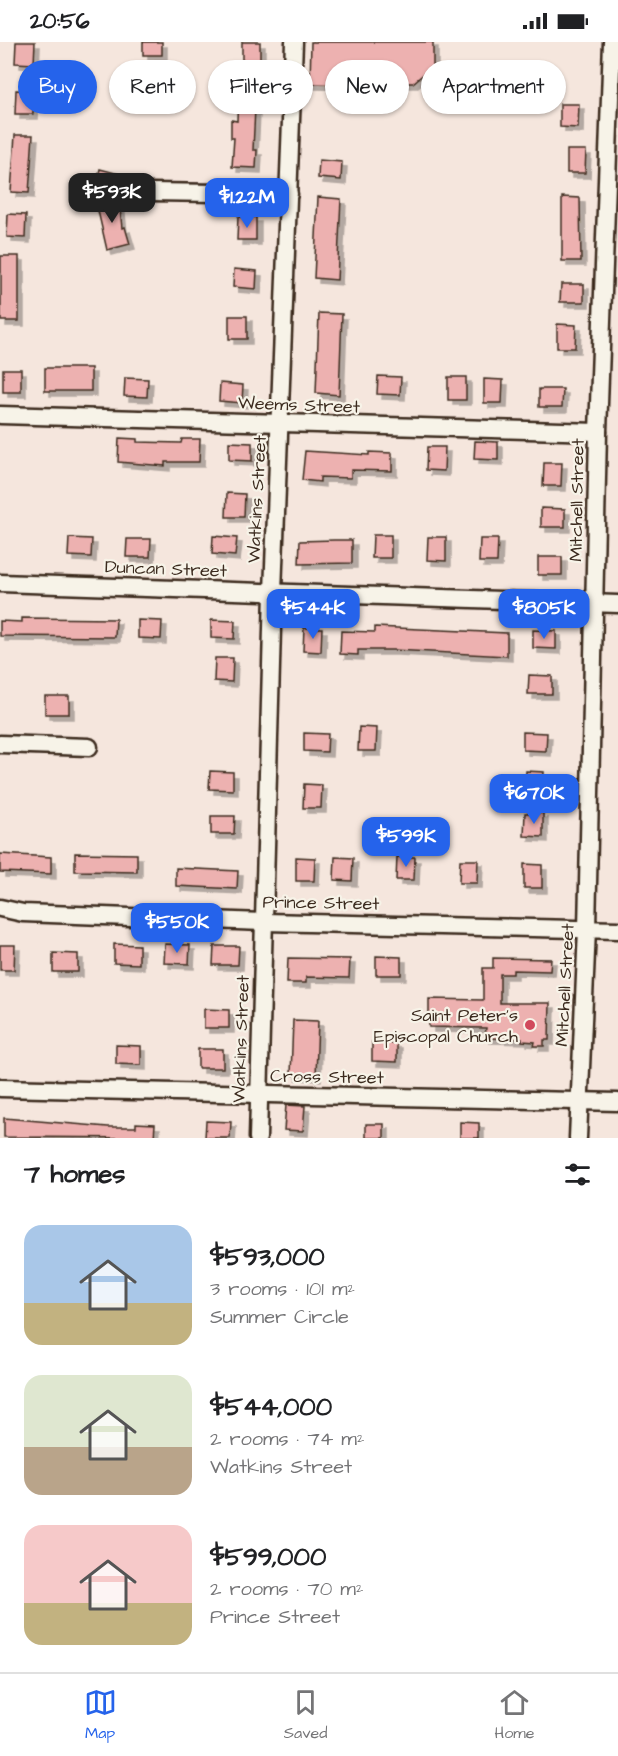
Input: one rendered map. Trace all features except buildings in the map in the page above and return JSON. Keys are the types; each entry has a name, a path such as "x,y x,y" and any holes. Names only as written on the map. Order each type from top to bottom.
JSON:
{"street":[{"name":"Watkins Street","path":"258,1138 273,592 294,42"},
{"name":"Mitchell Street","path":"578,1138 587,929 597,432 612,201 612,42"},
{"path":"150,192 289,194"},
{"name":"Weems Street","path":"0,416 597,432"},
{"name":"Duncan Street","path":"0,583 618,604"},
{"path":"0,744 89,747"},
{"name":"Prince Street","path":"0,908 23,913"},
{"name":"Prince Street","path":"0,916 23,913 265,922 618,930"},
{"name":"Cross Street","path":"0,1088 618,1102"}],"place":[{"name":"Saint Peter's Episcopal Church","path":"530,1025"}]}
